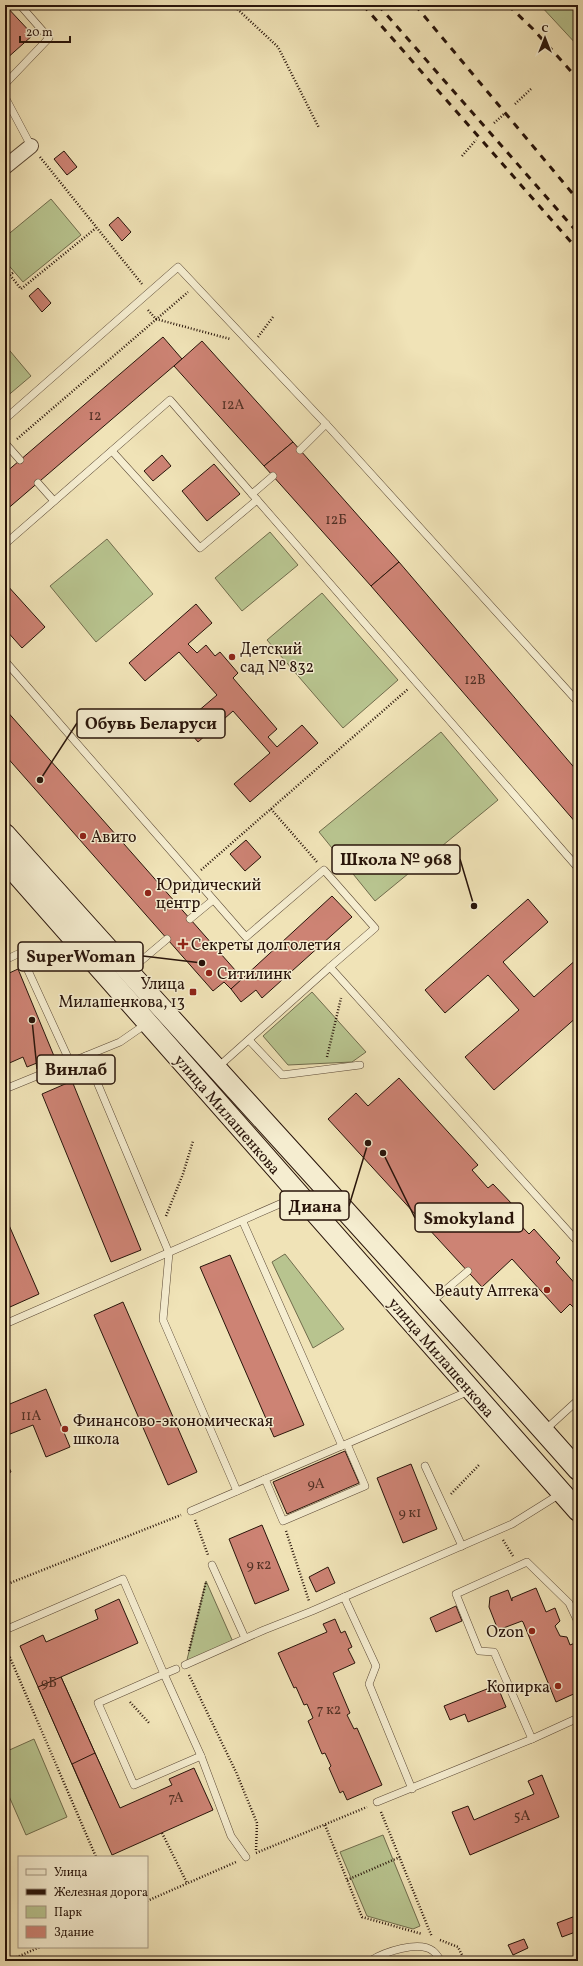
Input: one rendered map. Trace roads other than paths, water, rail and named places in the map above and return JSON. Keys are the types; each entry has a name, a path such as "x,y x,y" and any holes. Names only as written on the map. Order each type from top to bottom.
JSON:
{"main road":[{"name":"улица Милашенкова","path":"5,834 578,1470"},
{"name":"улица Милашенкова","path":"5,861 578,1511"}],"street":[{"path":"5,167 31,146"}],"lane":[{"path":"5,84 49,38 20,5"},
{"path":"5,97 31,146"},
{"path":"5,419 178,267 326,424 578,702"},
{"path":"5,544 170,400 578,868"},
{"path":"300,450 326,424"},
{"path":"6,445 20,460"},
{"path":"112,451 200,548 254,497 273,476"},
{"path":"38,483 54,501"},
{"path":"5,661 246,937 324,870 375,928 216,1068"},
{"path":"190,920 213,900"},
{"path":"129,971 167,939"},
{"path":"5,960 20,953 70,1062"},
{"path":"330,968 578,1242"},
{"path":"5,1089 120,1042 148,1022"},
{"path":"248,1040 282,1075 360,1065"},
{"path":"86,1056 170,1253 164,1320 237,1491"},
{"path":"5,1324 243,1222 300,1195"},
{"path":"243,1222 344,1445 365,1486 283,1521 265,1479"},
{"path":"430,1304 468,1271"},
{"path":"191,1511 471,1390"},
{"path":"544,1431 578,1400"},
{"path":"425,1466 462,1546"},
{"path":"185,1665 245,1638 312,1611 498,1531 512,1524 562,1492"},
{"path":"532,1739 494,1652 479,1651 456,1594 527,1562 569,1602 578,1622"},
{"path":"212,1565 245,1638"},
{"path":"5,1630 123,1579 201,1756 230,1836 246,1858"},
{"path":"344,1597 376,1666 369,1684 412,1789"},
{"path":"176,1669 98,1703 134,1785 201,1756"},
{"path":"377,1802 532,1739 578,1718"},
{"path":"370,1961 378,1956 407,1947 420,1947 433,1951 441,1961"}],"railway":[{"path":"363,5 578,250"},
{"path":"378,5 578,233"},
{"path":"415,5 578,200"},
{"path":"508,5 533,29 578,79"}],"place":[{"name":"Детский сад № 832","path":"232,657"},
{"name":"Обувь Беларуси","path":"40,780"},
{"name":"Авито","path":"83,836"},
{"name":"Юридический центр","path":"148,893"},
{"name":"Школа № 968","path":"474,906"},
{"name":"Секреты долголетия","path":"183,944"},
{"name":"SuperWoman","path":"202,963"},
{"name":"Ситилинк","path":"209,973"},
{"name":"Улица Милашенкова, 13","path":"193,992"},
{"name":"Винлаб","path":"32,1020"},
{"name":"Диана","path":"368,1143"},
{"name":"Smokyland","path":"383,1153"},
{"name":"Beauty Аптека","path":"547,1290"},
{"name":"Финансово-экономическая школа","path":"65,1429"},
{"name":"Ozon","path":"532,1631"},
{"name":"Копирка","path":"558,1686"}]}
